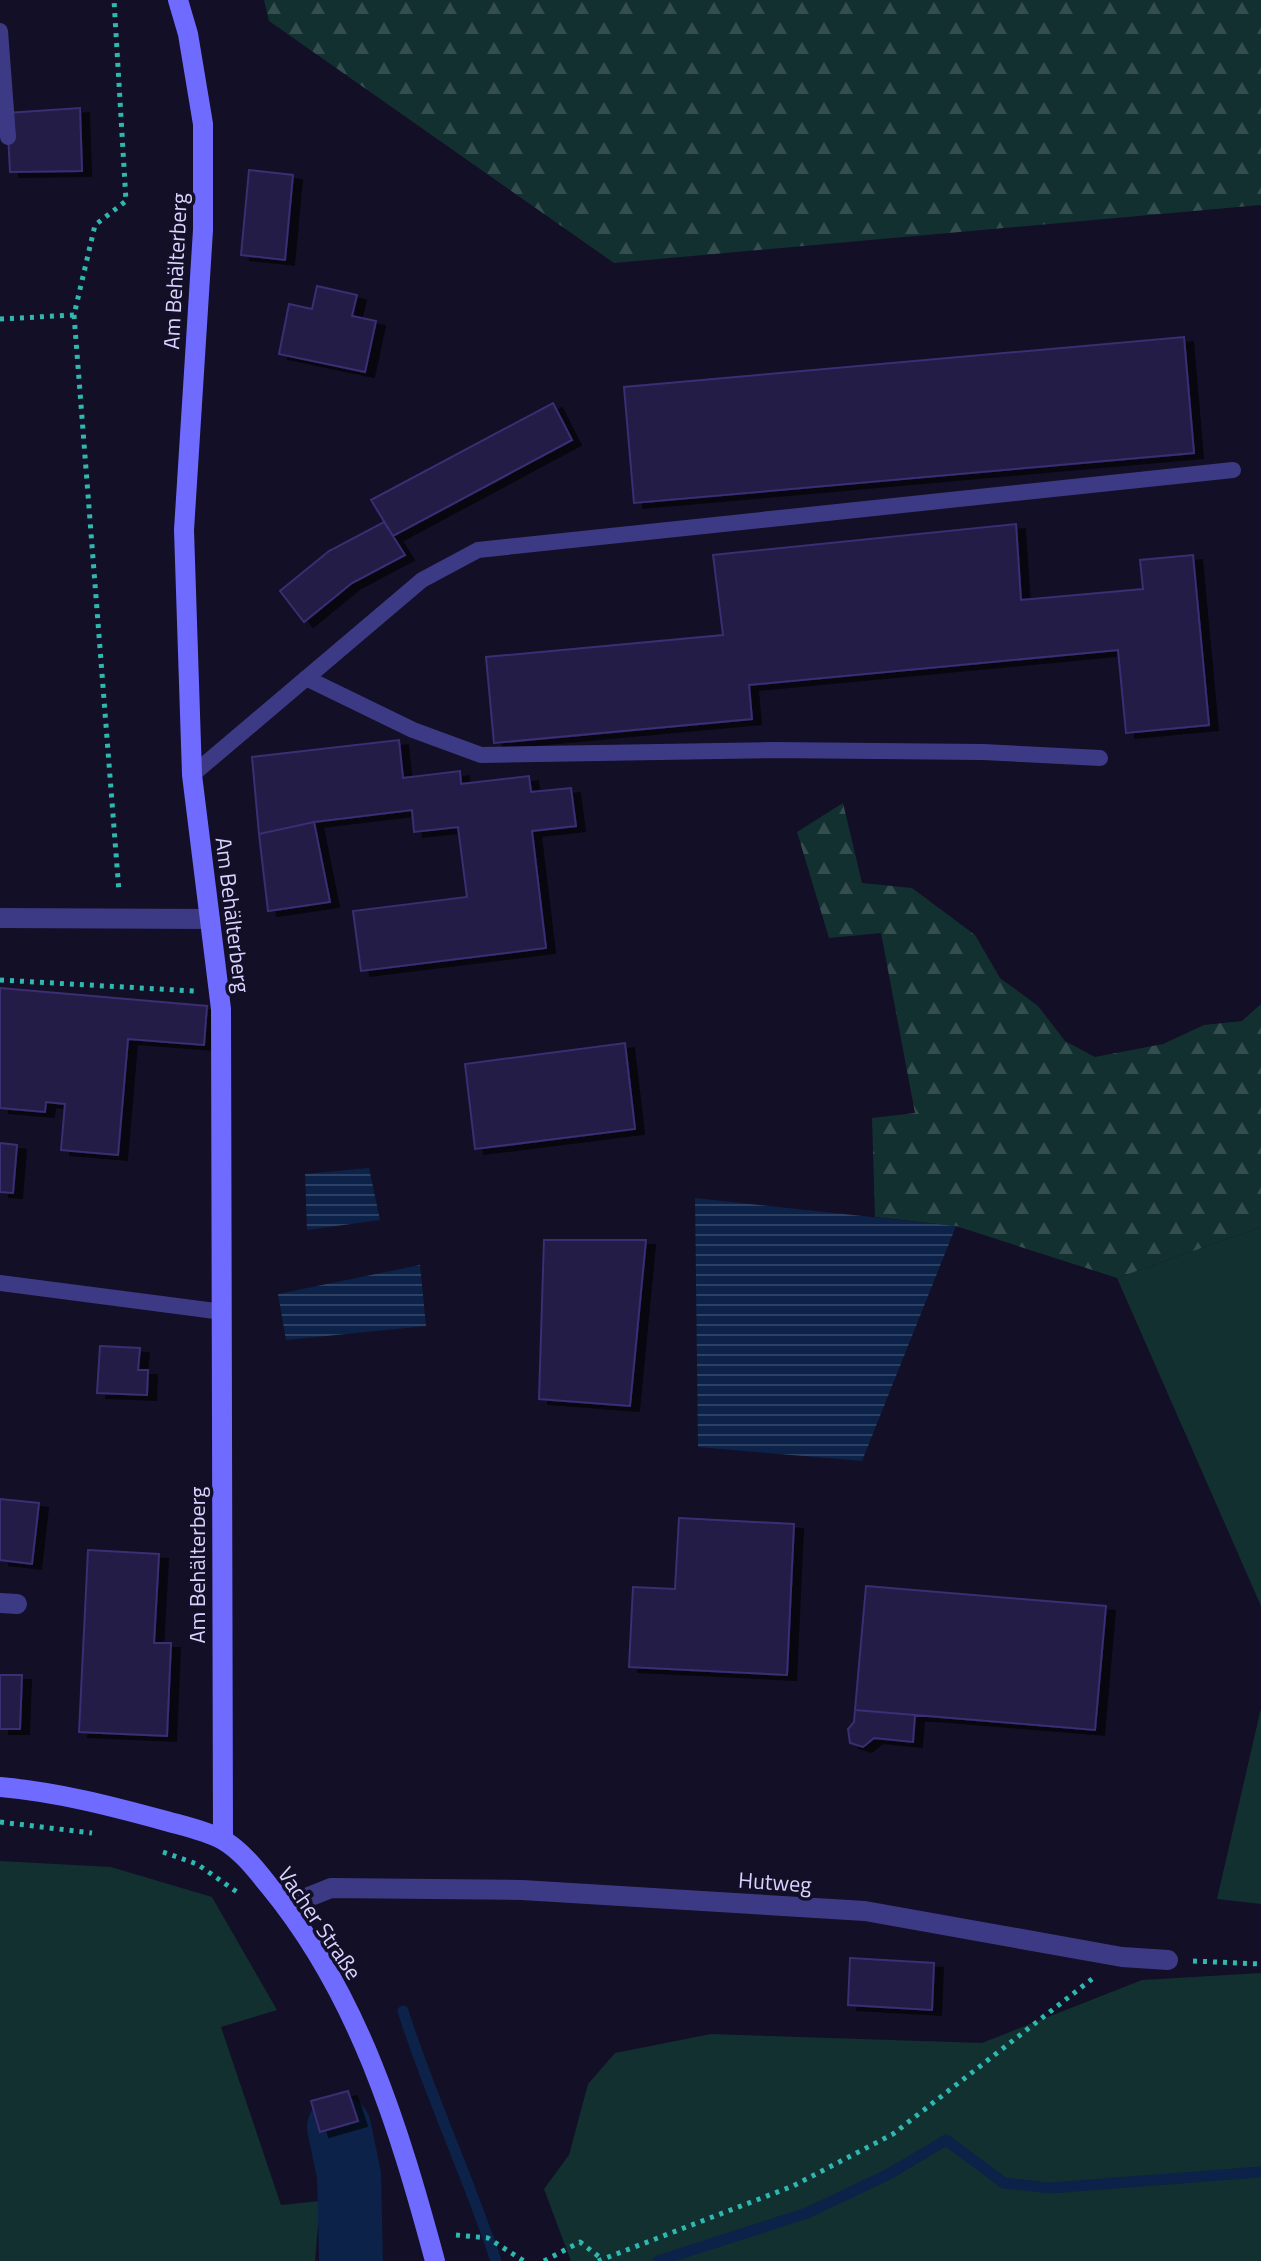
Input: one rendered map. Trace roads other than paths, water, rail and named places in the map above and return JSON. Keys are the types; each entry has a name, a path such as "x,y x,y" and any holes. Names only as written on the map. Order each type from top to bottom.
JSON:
{"street":[{"name":"Am Behälterberg","path":"178,0 188,34 203,124 203,230 184,530 192,775 219,992 223,1312 220,1631 223,1840"},
{"path":"0,918 210,919"},
{"name":"Vacher Straße","path":"0,1787 102,1803 223,1840 256,1870 286,1906 324,1965 367,2048 400,2136 435,2261"},
{"name":"Hutweg","path":"286,1906 331,1888 568,1893 865,1911 1122,1957 1168,1960"}],"lane":[{"path":"0,31 8,137"},
{"path":"192,775 422,580 478,550 1233,470"},
{"path":"306,678 413,730 481,755 772,750 983,752 1100,758"},
{"path":"0,1283 223,1312"}],"water":[{"path":"369,1168 380,1220 307,1230 305,1174"},
{"path":"695,1198 956,1226 862,1461 698,1447"},
{"path":"420,1265 426,1326 286,1340 278,1294"}],"waterway":[{"path":"403,2011 496,2261"},
{"path":"339,2127 349,2175 351,2261"},
{"path":"658,2261 807,2213 889,2174 946,2140 1004,2183 1050,2188 1261,2172"}]}
